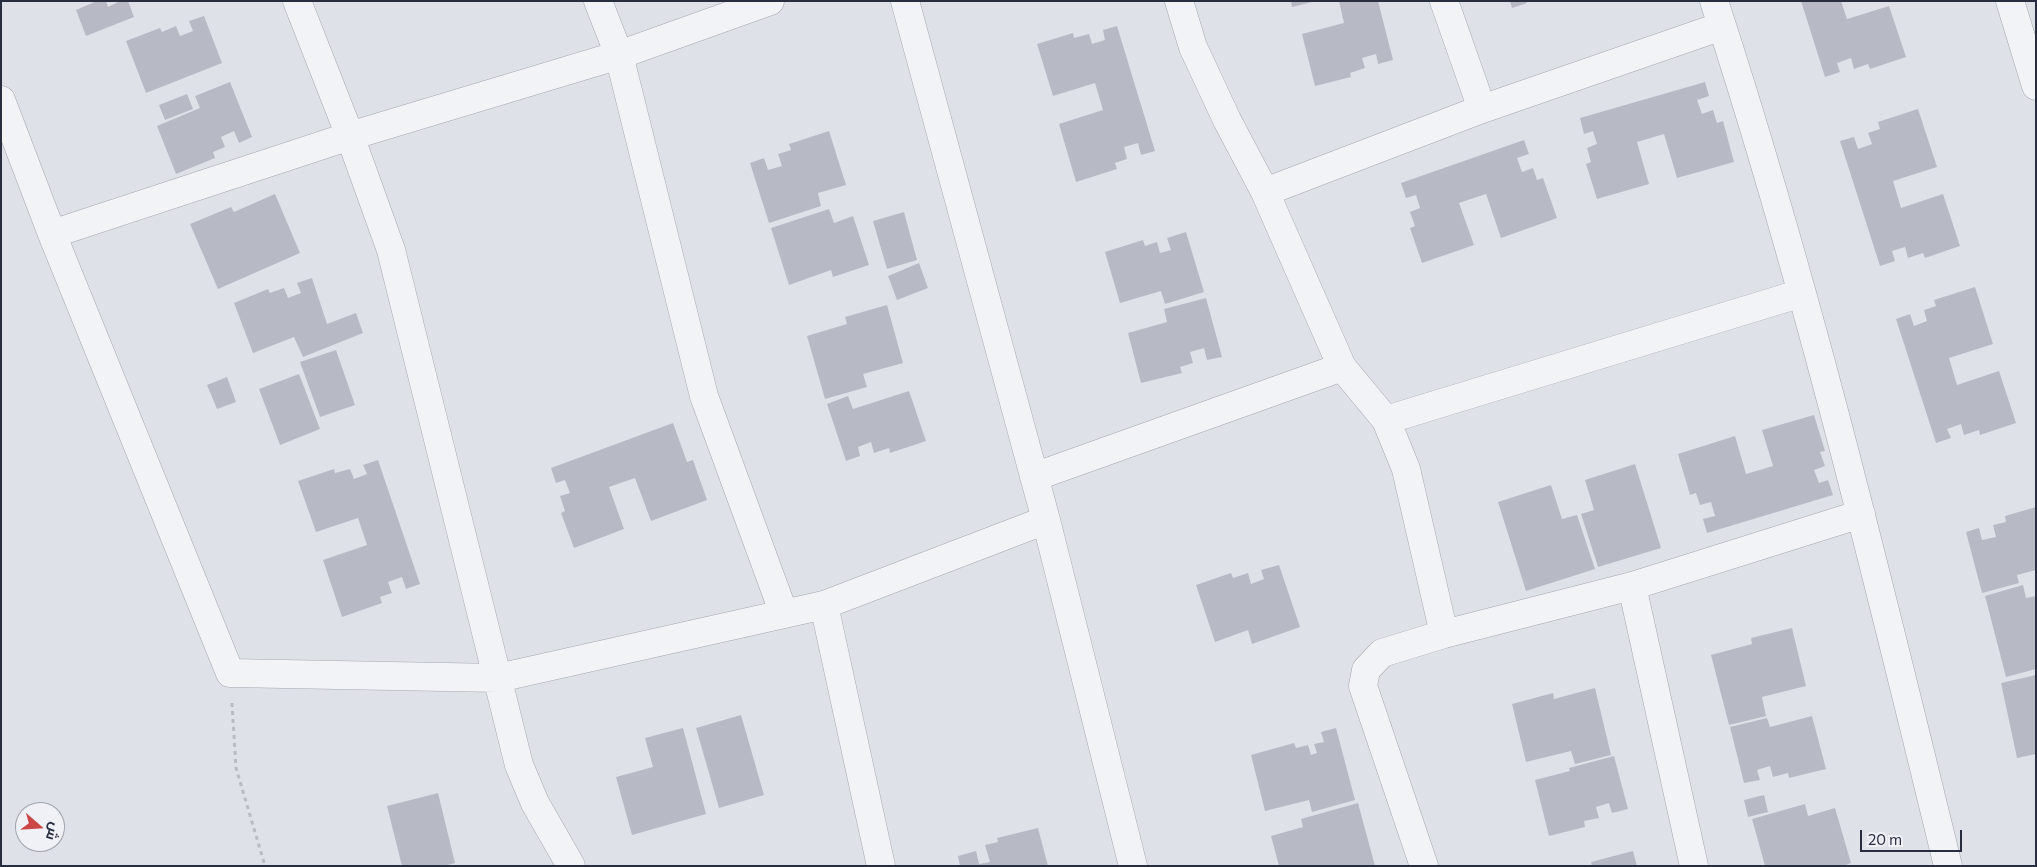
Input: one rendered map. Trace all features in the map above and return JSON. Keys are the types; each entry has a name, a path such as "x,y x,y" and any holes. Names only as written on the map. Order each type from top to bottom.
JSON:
{"street":[{"path":"297,1 350,136 391,250 519,765 535,803 571,866"},
{"path":"598,1 618,54 704,396 784,614"},
{"path":"52,234 350,136 618,54 770,1"},
{"path":"905,1 1046,520 1133,866"},
{"path":"1179,1 1193,47 1227,120 1265,192 1342,367 1386,420 1406,469 1444,634"},
{"path":"1444,1 1482,110"},
{"path":"2010,1 2036,86"},
{"path":"1265,192 1482,110 1718,14 1802,293 1862,514 1948,866"},
{"path":"1,100 52,234 230,674 498,678 824,605 1046,520"},
{"path":"1386,420 1802,293"},
{"path":"1034,477 1342,367"},
{"path":"1424,866 1365,694 1364,676 1369,664 1382,653 1444,634 1632,586 1862,514"},
{"path":"1632,586 1694,866"},
{"path":"824,605 881,866"}],"path":[{"path":"230,674 236,768 265,866"}],"building":[{"path":"97,1 106,1 108,7 120,1 128,1 134,17 86,36 76,10"},
{"path":"1291,1 1312,1 1312,2 1292,7"},
{"path":"1339,1 1378,1 1393,60 1378,64 1376,54 1362,58 1365,68 1350,73 1351,77 1315,86 1302,34 1344,23"},
{"path":"1510,1 1526,1 1527,3 1512,8"},
{"path":"1801,1 1841,1 1847,19 1889,6 1906,57 1870,69 1868,64 1854,69 1851,58 1837,63 1840,72 1825,77"},
{"path":"204,16 222,63 146,93 126,41 160,28 162,32 176,26 180,36 193,31 189,21"},
{"path":"1117,26 1155,151 1141,155 1138,143 1124,147 1127,159 1115,163 1117,169 1076,182 1059,124 1103,110 1095,83 1053,96 1037,44 1073,33 1074,38 1089,34 1092,44 1105,40 1103,30"},
{"path":"230,82 252,137 239,143 234,131 221,137 225,147 213,152 215,158 176,174 157,126 200,108 195,96"},
{"path":"1705,82 1709,96 1697,100 1702,114 1713,110 1717,123 1723,121 1734,162 1677,178 1664,134 1637,142 1649,184 1597,199 1586,164 1591,162 1587,148 1597,144 1593,131 1584,134 1580,118"},
{"path":"187,94 193,109 165,120 159,105"},
{"path":"1918,109 1937,167 1893,181 1901,208 1943,194 1960,246 1925,258 1923,253 1908,258 1905,247 1892,251 1895,261 1880,266 1840,141 1854,137 1858,149 1872,144 1868,133 1880,129 1878,122"},
{"path":"829,131 846,185 818,193 821,206 769,223 750,163 764,158 768,170 782,166 778,154 791,150 789,144"},
{"path":"1524,140 1529,154 1517,158 1522,172 1533,168 1537,180 1543,178 1557,218 1501,238 1486,194 1459,203 1474,245 1422,263 1410,228 1415,226 1410,212 1420,208 1416,195 1406,198 1401,183"},
{"path":"275,194 300,253 218,289 190,224 231,207 234,212"},
{"path":"829,209 834,223 853,216 869,265 833,277 831,270 789,285 771,228"},
{"path":"904,212 917,260 887,269 873,221"},
{"path":"1186,232 1204,292 1165,304 1161,291 1120,303 1105,252 1143,240 1145,246 1157,242 1160,253 1171,250 1167,238"},
{"path":"919,263 928,288 897,300 888,276"},
{"path":"312,278 327,324 356,313 363,333 303,357 294,337 253,353 234,303 268,289 270,293 284,288 288,298 301,293 297,283"},
{"path":"1975,287 1993,344 1949,358 1957,385 1999,371 2016,423 1980,435 1979,430 1964,435 1961,424 1947,429 1951,438 1936,443 1896,319 1910,314 1914,326 1927,321 1924,310 1936,306 1934,300"},
{"path":"1206,298 1222,357 1207,360 1204,348 1190,352 1193,363 1180,367 1182,373 1141,383 1128,333 1167,322 1164,309"},
{"path":"887,305 903,363 863,374 867,387 825,399 807,336 847,324 845,317"},
{"path":"336,350 355,405 320,417 300,362"},
{"path":"299,374 320,429 280,445 259,389"},
{"path":"227,377 236,402 217,409 207,385"},
{"path":"909,391 926,441 890,453 889,448 874,453 871,442 858,447 860,456 846,461 827,404 848,396 853,409"},
{"path":"1814,415 1825,451 1820,452 1825,466 1814,470 1819,483 1828,480 1833,495 1707,533 1703,519 1715,516 1711,502 1700,505 1696,493 1690,495 1678,454 1735,436 1746,474 1773,466 1762,430"},
{"path":"673,423 687,462 693,460 707,500 651,521 635,478 609,487 624,529 574,548 561,513 565,511 560,496 570,493 565,480 556,483 551,468"},
{"path":"378,460 420,584 406,589 402,577 388,582 392,593 380,597 382,603 342,617 323,560 367,545 358,518 316,532 298,481 334,469 335,473 350,469 354,479 367,474 363,465"},
{"path":"1635,464 1661,548 1598,567 1581,514 1594,510 1585,480"},
{"path":"1551,485 1562,519 1577,515 1595,569 1526,591 1498,502"},
{"path":"2036,507 2036,570 2017,575 2019,583 1982,593 1966,532 1979,528 1982,540 1996,537 1993,525 2006,522 2005,516"},
{"path":"1279,565 1300,627 1252,644 1248,630 1215,642 1196,585 1231,573 1233,578 1248,573 1251,584 1264,579 1261,570"},
{"path":"2023,585 2026,598 2036,596 2036,669 2006,677 1985,596"},
{"path":"1792,628 1806,686 1762,697 1766,716 1729,725 1711,655 1752,644 1751,638"},
{"path":"2036,675 2036,754 2017,758 2001,683"},
{"path":"1595,688 1611,755 1575,764 1571,751 1526,762 1512,704 1553,693 1554,699"},
{"path":"741,715 764,795 719,808 696,728"},
{"path":"1812,716 1826,769 1789,778 1788,773 1773,777 1770,766 1757,770 1760,780 1744,783 1730,727 1767,718 1770,727"},
{"path":"683,728 706,814 632,835 616,777 653,767 645,738"},
{"path":"1336,728 1355,800 1312,812 1309,800 1265,811 1251,755 1294,743 1296,748 1308,745 1311,755 1317,753 1314,744 1324,742 1321,732"},
{"path":"1614,756 1628,809 1612,813 1609,803 1596,807 1599,818 1584,821 1585,827 1549,836 1535,780 1570,771 1569,768"},
{"path":"438,793 455,863 444,866 402,866 387,806"},
{"path":"1764,795 1768,812 1748,817 1744,800"},
{"path":"1358,803 1375,866 1279,866 1271,836 1303,827 1301,819"},
{"path":"1805,804 1808,816 1835,808 1851,863 1843,866 1765,866 1752,819"},
{"path":"1038,828 1048,866 960,866 958,856 976,851 979,864 990,862 985,845 998,842 997,838"},
{"path":"1633,851 1637,866 1592,866 1591,862"}]}
